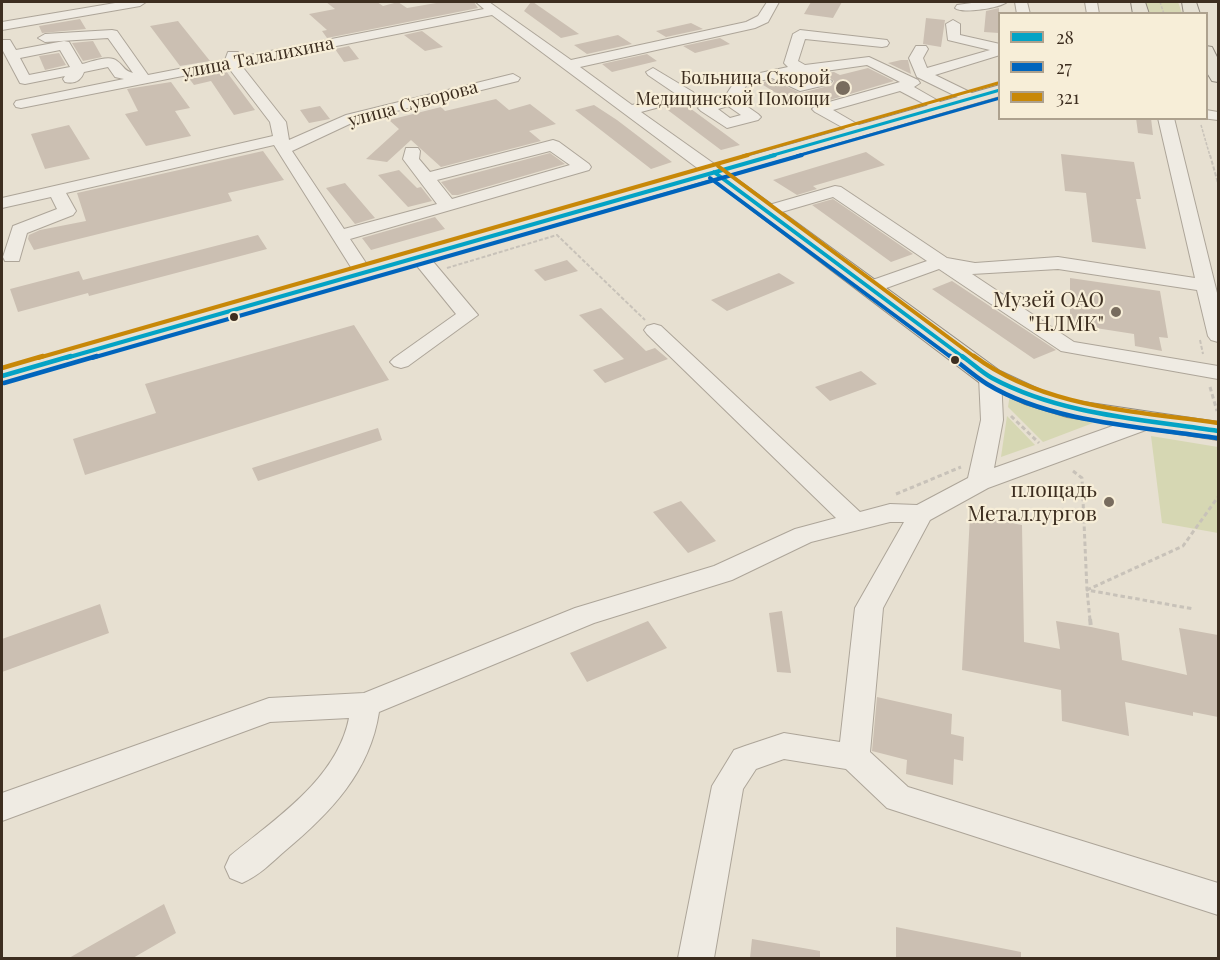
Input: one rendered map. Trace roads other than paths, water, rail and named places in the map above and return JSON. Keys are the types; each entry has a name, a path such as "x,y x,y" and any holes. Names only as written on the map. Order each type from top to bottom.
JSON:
{"main road":[{"path":"2,376 363,272 424,264 714,172 998,90"},
{"path":"714,172 990,376 1035,398 1067,408 1146,422 1218,421"}],"street":[{"path":"2,26 140,2"},
{"path":"482,2 714,172"},
{"path":"569,65 750,25 763,19 773,2"},
{"path":"961,8 1001,2"},
{"name":"улица Талалихина","path":"21,104 145,80 232,59 495,11"},
{"path":"953,24 953,37 998,49"},
{"path":"6,44 28,39 112,34 145,80"},
{"path":"774,73 800,87 825,81 791,63 800,34 882,43"},
{"path":"99,39 120,74 145,80"},
{"path":"6,44 29,88 72,78 78,69 111,62"},
{"path":"6,44 64,45 78,69"},
{"path":"921,49 916,58 922,74 971,98"},
{"path":"922,74 998,49"},
{"path":"232,59 278,122 282,144 363,272"},
{"path":"730,101 741,81 774,73 869,61 913,83 820,109 858,131"},
{"path":"630,110 688,94 653,72"},
{"name":"улица Суворова","path":"2,203 282,144 351,118 513,78"},
{"path":"901,86 941,107"},
{"path":"1166,120 1218,336"},
{"path":"340,236 583,167 553,145 426,178"},
{"path":"412,151 411,159 448,206"},
{"path":"768,211 835,191 1068,347 1212,371"},
{"path":"12,257 19,230 67,211 57,192"},
{"path":"871,287 941,262 975,270 1058,263 1206,286"},
{"path":"401,362 468,315 424,264"},
{"path":"654,330 855,522"},
{"path":"979,482 992,420 990,376"},
{"path":"2,807 268,710 366,705 585,615 723,573 804,535 890,513 921,514 979,482 1146,422"},
{"path":"854,758 869,608 921,514"},
{"path":"242,867 304,813 342,772 357,744 366,705"},
{"path":"696,958 728,786 745,759 784,746 854,758 898,798 1218,899"}],"place":[{"name":"Больница Скорой Медицинской Помощи","path":"843,88"},
{"name":"Музей ОАО \"НЛМК\"","path":"1116,312"},
{"name":"площадь Металлургов","path":"1109,502"}]}
